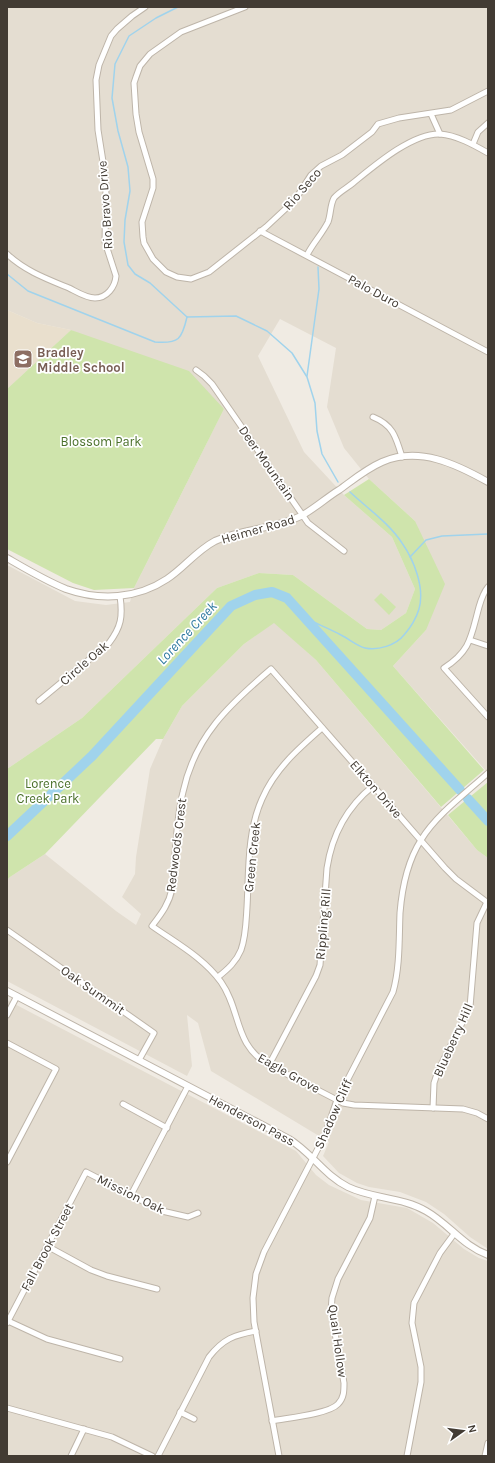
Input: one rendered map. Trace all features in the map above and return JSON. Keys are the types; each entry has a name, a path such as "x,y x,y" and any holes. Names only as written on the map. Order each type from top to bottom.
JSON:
{"street":[{"name":"Rio Bravo Drive","path":"7,254 23,267 39,276 92,298 109,293 116,280 105,242 106,187 98,130 96,87 97,72 111,36 132,16 145,7"},
{"name":"Rio Seco","path":"245,7 181,32 150,54 140,66 134,83 135,108 139,132 153,179 153,188 142,222 143,237 153,259 166,272 180,278 191,279 205,274 260,231 295,200 311,175 321,166 342,155 372,132 378,124 398,118 451,110 488,91"},
{"path":"431,114 440,134"},
{"path":"473,144 478,132 488,123"},
{"path":"307,256 312,245 329,220 333,201 340,192 373,166 412,141 426,136 440,134 473,144 488,153"},
{"name":"Palo Duro","path":"260,231 488,352"},
{"name":"Deer Mountain","path":"196,370 212,384 303,515 312,526 344,551"},
{"path":"373,417 386,424 393,432 402,457"},
{"name":"Heimer Road","path":"7,558 65,589 96,597 120,596 144,591 163,582 199,552 218,540 233,534 279,525 303,515 366,471 384,462 402,457 429,457 443,460 463,468 488,482"},
{"path":"488,587 482,597 470,640 464,652 444,668 488,717"},
{"name":"Circle Oak","path":"39,701 109,643 120,624 122,610 120,596"},
{"path":"470,640 488,646"},
{"name":"Elkton Drive","path":"271,669 420,840 456,879 488,903"},
{"name":"Redwoods Crest","path":"152,926 165,908 170,898 173,882 180,806 183,791 194,759 205,738 222,713 271,669"},
{"name":"Green Creek","path":"218,977 230,967 235,960 244,938 251,841 253,827 261,800 275,774 284,763 322,728"},
{"name":"Shadow Cliff","path":"279,1456 253,1310 252,1298 260,1263 328,1129 337,1100 393,992 396,975 402,890 410,862 420,840 447,810 488,774"},
{"name":"Rippling Rill","path":"269,1065 316,976 320,965 327,868 336,834 347,813 360,797 373,786"},
{"name":"Blueberry Hill","path":"433,1108 434,1083 438,1071 470,1007 477,923 488,903"},
{"name":"Eagle Grove","path":"152,926 196,957 218,977 228,992 240,1032 246,1043 257,1057 269,1065 343,1103 354,1105 463,1110 477,1113 488,1119"},
{"name":"Oak Summit","path":"7,930 154,1033 139,1060"},
{"name":"Henderson Pass","path":"7,991 289,1139 304,1149 331,1177 338,1181 360,1192 394,1199 416,1206 435,1216 466,1244 488,1255"},
{"path":"7,1015 17,996"},
{"path":"7,1043 56,1069 7,1162"},
{"path":"131,1195 188,1086"},
{"path":"123,1104 167,1128"},
{"name":"Mission Oak","path":"86,1172 162,1211 188,1217 198,1213"},
{"name":"Fall Brook Street","path":"8,1322 86,1172"},
{"name":"Quail Hollow","path":"272,1421 326,1411 333,1408 341,1400 344,1392 344,1383 331,1310 332,1298 338,1280 370,1218 375,1196"},
{"path":"407,1456 421,1382 421,1367 412,1323 414,1303 440,1253 454,1234"},
{"path":"47,1246 92,1270 107,1276 157,1290"},
{"path":"8,1322 47,1339 120,1359"},
{"path":"158,1456 209,1357 216,1348 235,1336 256,1331"},
{"path":"7,1408 119,1439 152,1456"},
{"path":"180,1412 194,1419"},
{"path":"71,1456 84,1429"},
{"path":"486,1456 488,1443"}],"shaded area":[{"path":"7,7 488,7 488,773 393,666 426,630 415,521 369,479 344,448 327,407 336,348 280,319 258,356 304,452 344,495 392,537 415,589 406,613 381,630 367,629 293,575 259,573 217,588 82,718 7,769 7,565 75,601 106,605 130,602 134,588 224,409 71,330 37,323 7,310"},
{"name":"Bradley Middle School","path":"7,310 37,323 71,330 7,389"},
{"path":"274,622 316,660 477,850 488,858 488,1249 470,1237 444,1214 426,1202 400,1192 369,1187 357,1183 339,1173 323,1156 329,1142 211,1071 198,1023 187,1015 192,1066 187,1076 7,981 7,880 45,854 116,911 136,925 141,914 122,897 135,874 136,857 150,769 163,739 182,706 244,644"},
{"path":"7,1000 296,1151 316,1175 329,1185 361,1200 407,1208 433,1223 464,1249 479,1258 488,1261 488,1456 7,1456"}],"green space":[{"name":"Blossom Park","path":"71,330 189,371 224,409 134,588 94,590 73,583 7,549 7,389"},
{"name":"Lorence Creek Park","path":"369,479 415,521 445,584 426,630 393,666 484,770 441,807 316,660 274,623 244,644 182,706 163,739 156,739 45,854 7,880 7,769 82,718 217,588 259,573 293,575 367,629 381,630 406,613 415,589 392,537 344,495"},
{"path":"381,593 396,607 389,615 374,600"},
{"path":"488,782 488,858 477,850 448,815"}],"waterway":[{"path":"178,7 156,18 129,36 115,64 112,98 118,131 128,167 130,191 125,220 124,242 128,265 135,274 150,283 187,317 236,316 267,331 292,353 307,377 315,403 317,431 322,454 338,482"},
{"path":"307,376 319,289 318,267"},
{"path":"7,274 28,291 155,342 169,342 178,338 181,335 187,317"},
{"path":"305,618 362,647 375,649 392,644 401,639 415,620 418,613 421,592 417,574 411,558 391,529 350,492"},
{"path":"410,557 426,540 442,536 488,534"},
{"name":"Lorence Creek","path":"7,836 92,756 231,606 255,595 272,592 287,598 460,790"},
{"name":"Lorence Creek","path":"468,799 488,821"}],"place":[{"name":"Bradley Middle School","path":"23,359"}]}
